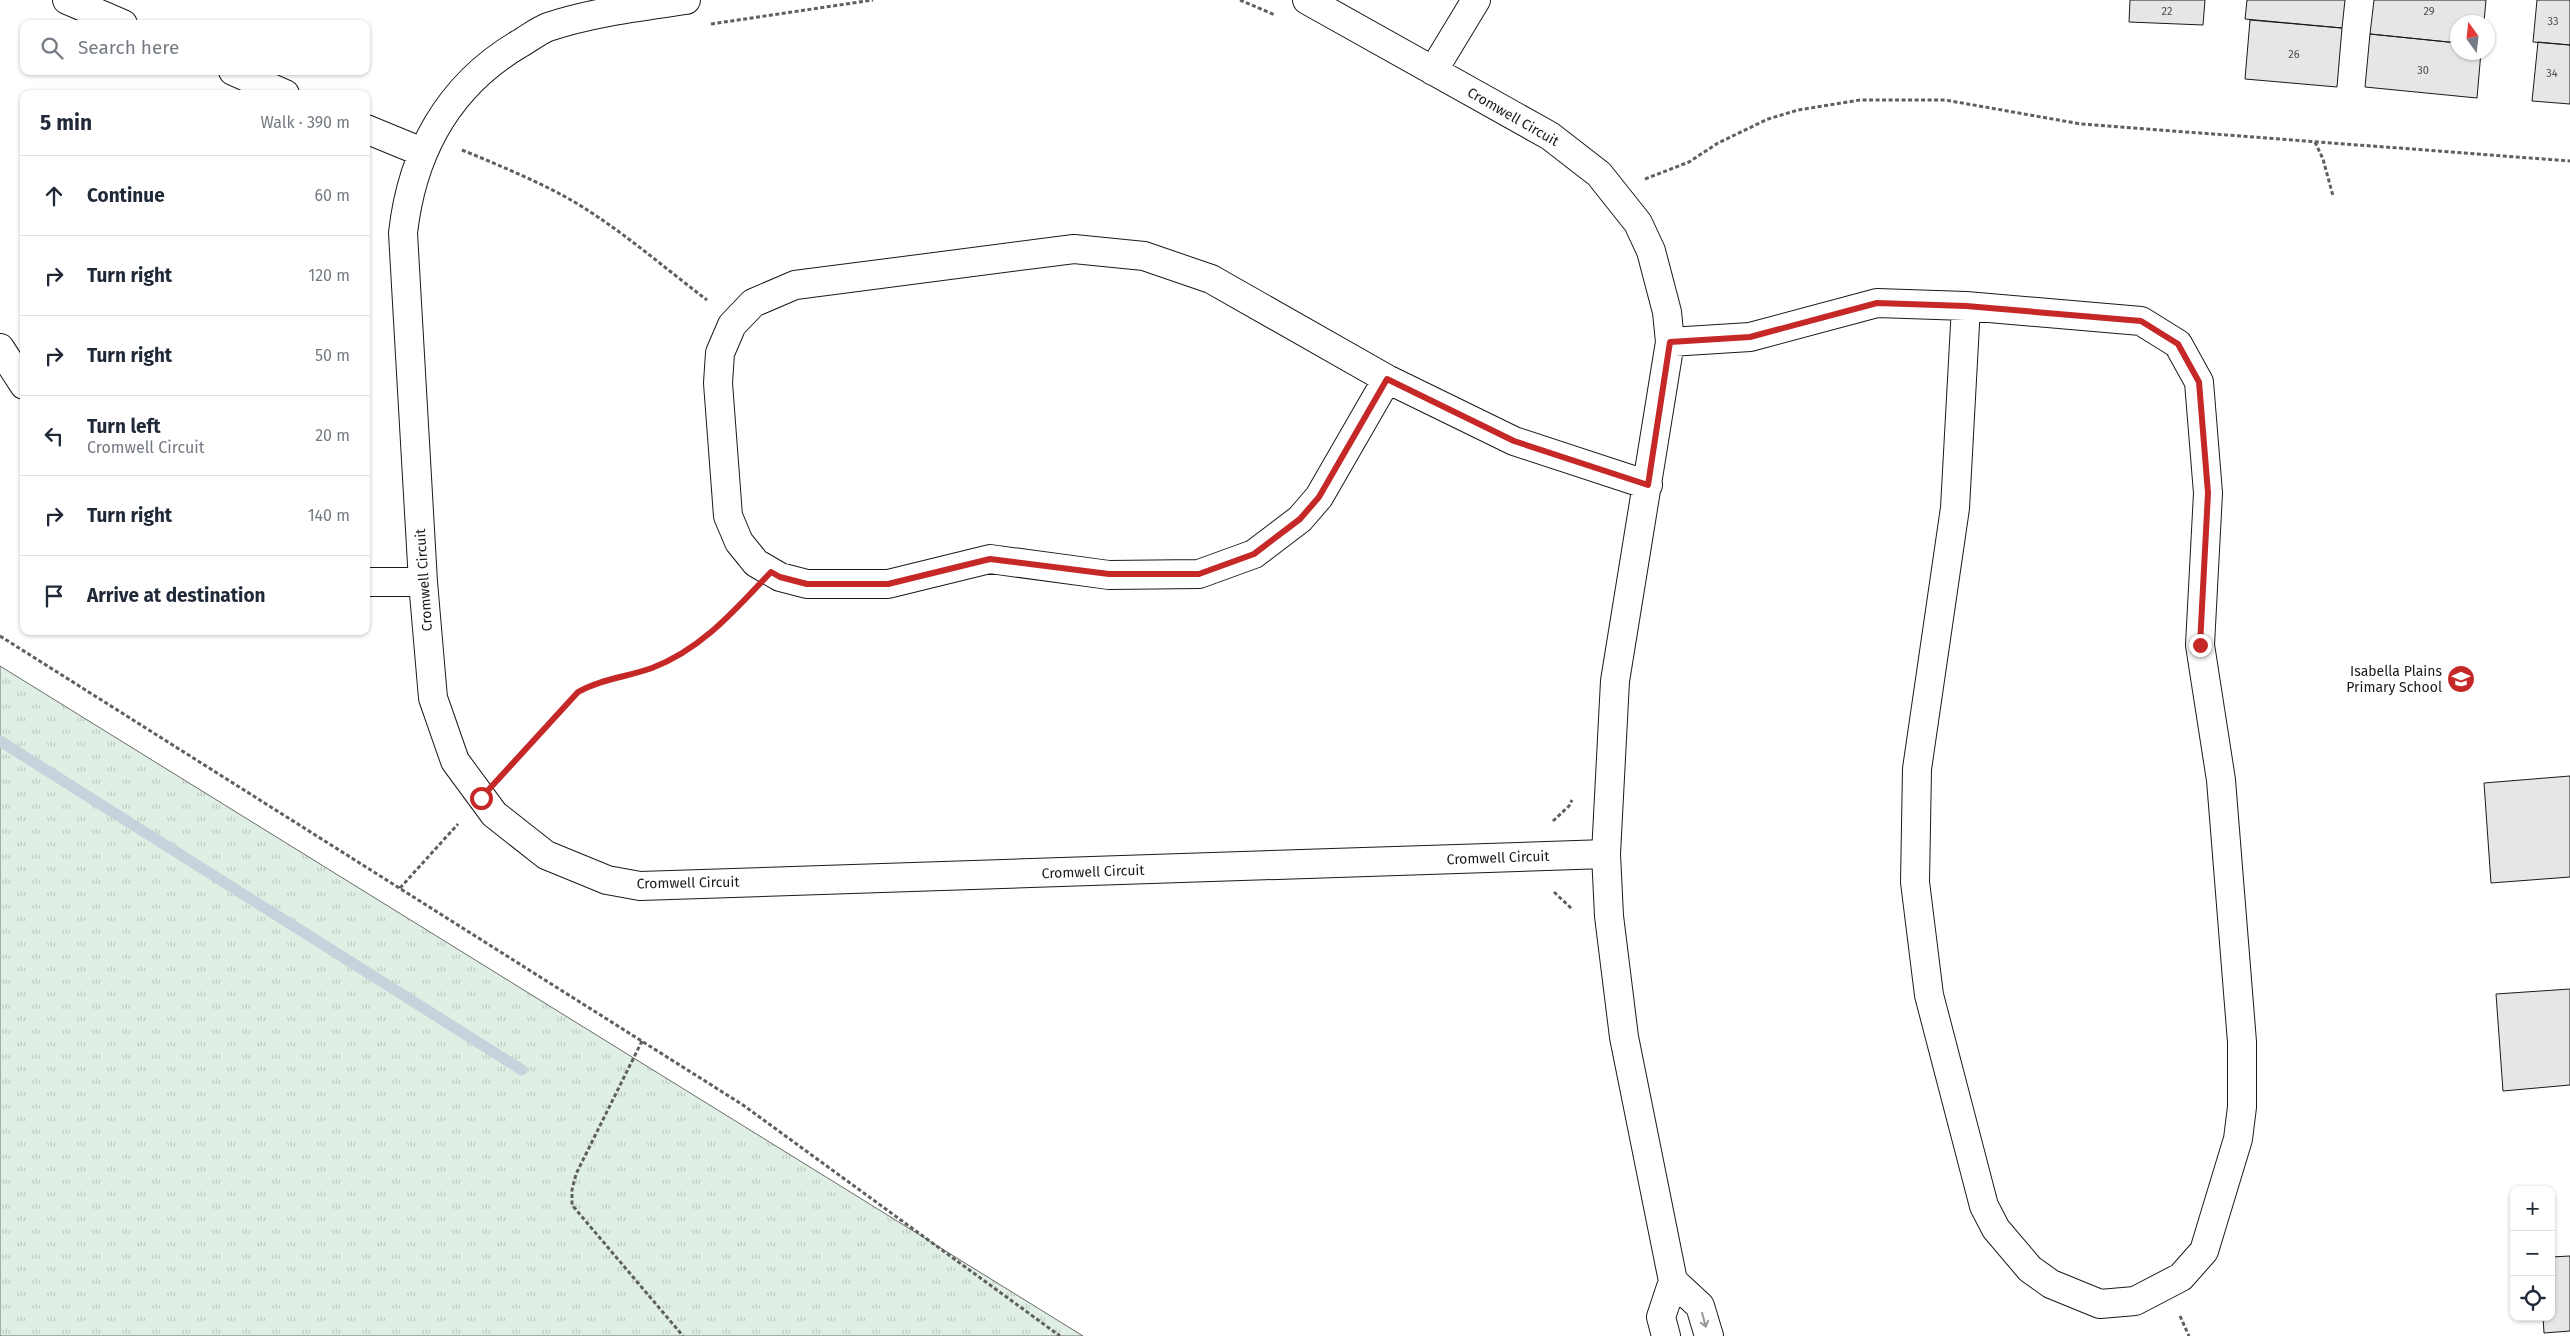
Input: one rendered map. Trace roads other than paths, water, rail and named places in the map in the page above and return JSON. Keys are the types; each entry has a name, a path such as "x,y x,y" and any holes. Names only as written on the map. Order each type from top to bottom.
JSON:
{"street":[{"path":"67,0 113,20"},
{"name":"Cromwell Circuit","path":"686,0 604,12 547,28 495,58 472,78 435,126 426,145 406,206 403,233 423,582 433,698 455,761 489,789 494,814 546,855 607,880 640,886 1606,854"},
{"name":"Cromwell Circuit","path":"1307,0 1550,136 1599,174 1638,223 1651,251 1667,312 1670,342 1615,681 1606,854 1609,916 1624,1037 1673,1281 1661,1318 1666,1336"},
{"path":"1433,71 1476,0"},
{"path":"242,75 276,90"},
{"path":"370,130 426,145"},
{"path":"1387,379 1319,497 1300,519 1254,554 1199,574 1109,574 990,559 888,584 807,584 780,577 756,563 739,542 728,516 718,383 720,353 732,325 752,303 795,286 1074,249 1144,256 1211,278 1387,379 1514,441 1648,485"},
{"path":"1670,342 1750,337 1877,303 1966,306 2141,321 2178,344 2199,382 2208,493 2200,645 2221,780 2242,1042 2242,1107 2238,1139 2204,1251 2181,1277 2135,1301 2100,1304 2051,1284 2030,1269 1996,1229 1984,1206 1929,995 1915,882 1917,769 1955,508 1966,306"},
{"path":"0,348 20,379"},
{"path":"370,582 423,582"},
{"path":"1673,1281 1700,1306 1709,1336"}],"waterway":[{"path":"0,741 522,1070"}],"place":[{"name":"Isabella Plains Primary School","path":"2461,679"}]}
